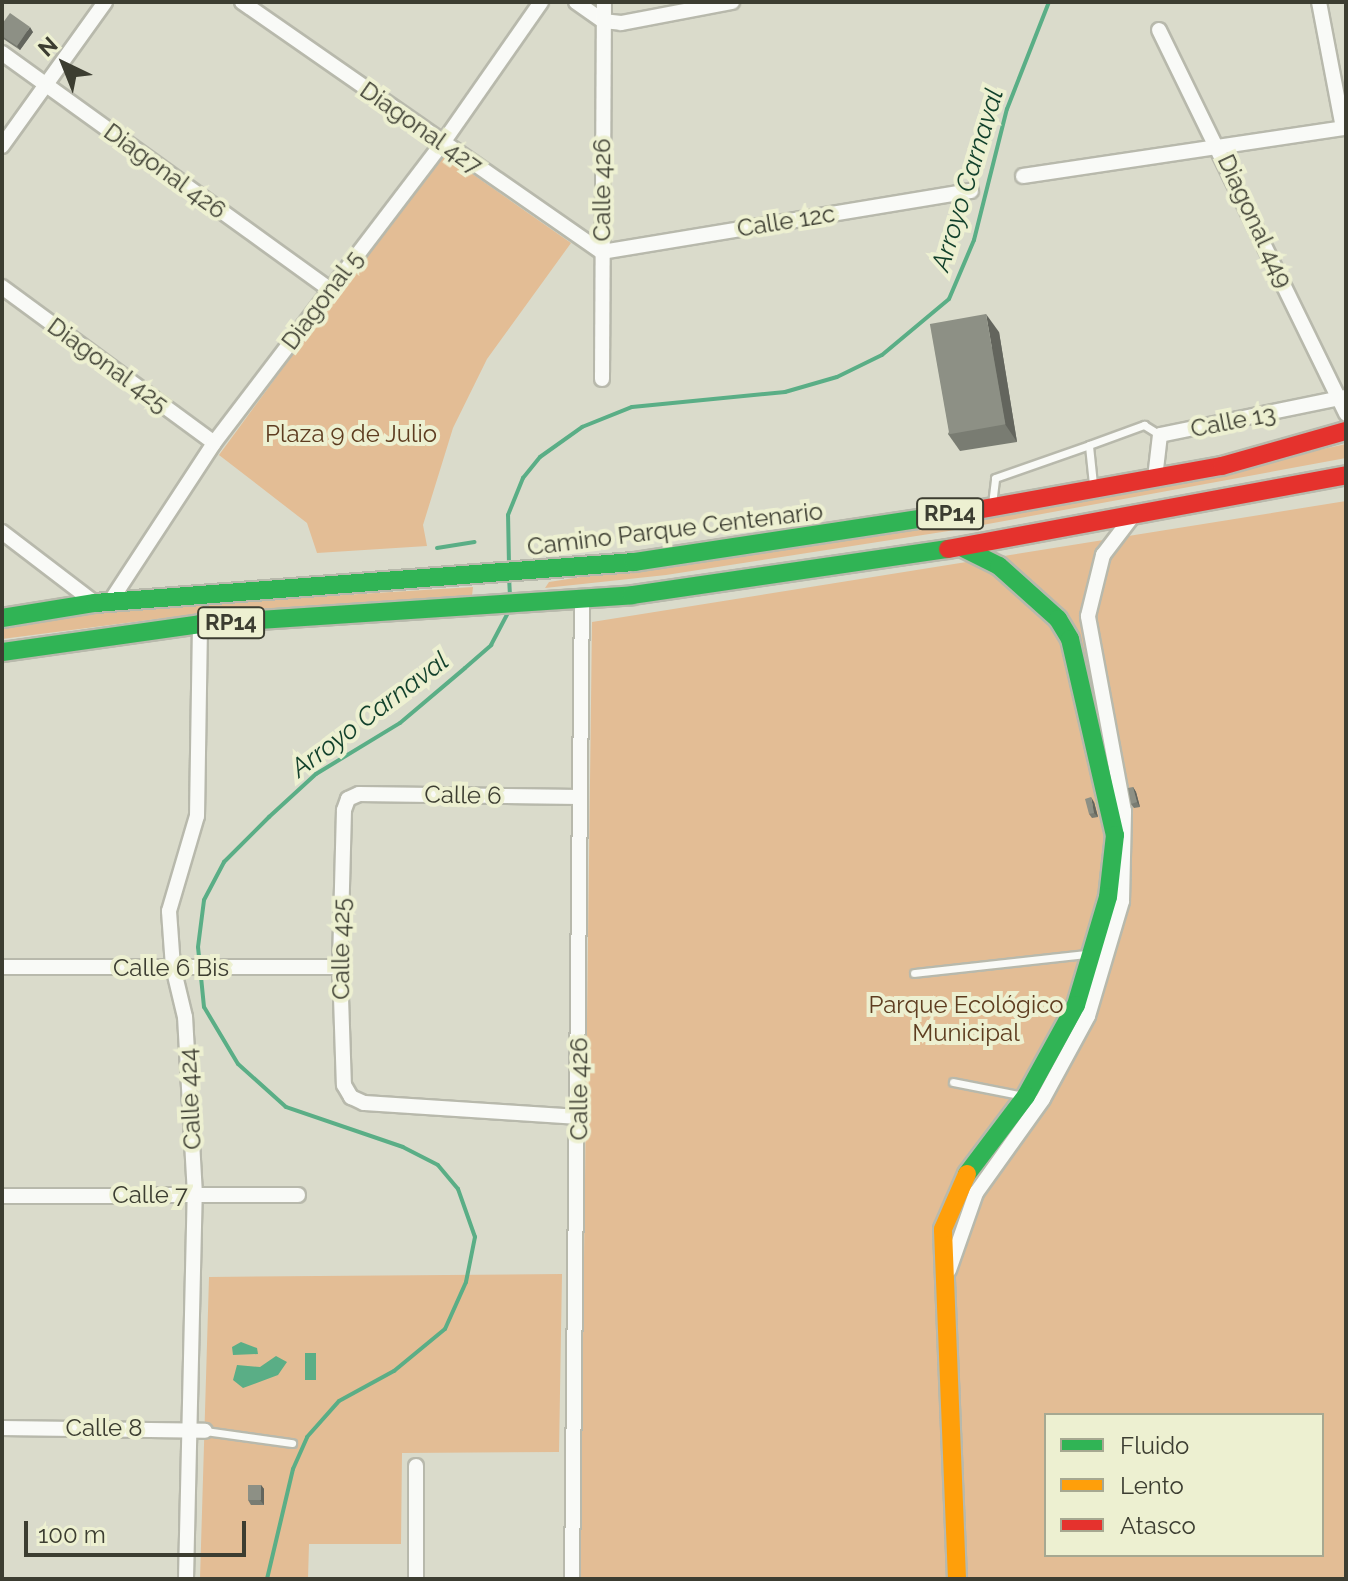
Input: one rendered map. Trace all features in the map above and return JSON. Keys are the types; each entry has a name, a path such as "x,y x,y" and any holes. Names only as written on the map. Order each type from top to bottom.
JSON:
{"main road":[{"name":"Camino Parque Centenario","path":"2,618 103,602 549,568 837,534 1222,466 1346,431"},
{"name":"RP14","path":"2,652 200,624 582,599 961,547 1346,475"},
{"path":"957,1579 948,1274 943,1229 963,1180 1035,1092 1096,959 1108,897 1117,804 1070,639 1058,619 999,566 961,547"}],"street":[{"path":"2,146 105,2"},
{"name":"Diagonal 427","path":"242,2 442,144 602,252"},
{"name":"Diagonal 5","path":"103,602 214,443 442,144 541,2"},
{"path":"576,2 603,21 621,23 732,2"},
{"name":"Calle 426","path":"602,379 604,2"},
{"path":"1023,176 1345,128 1319,2"},
{"name":"Diagonal 449","path":"1159,30 1221,148 1344,404"},
{"name":"Diagonal 426","path":"2,53 329,289"},
{"name":"Calle 12c","path":"602,252 971,191"},
{"name":"Diagonal 425","path":"2,287 214,443"},
{"name":"Calle 13","path":"1155,478 1160,435 1344,404"},
{"path":"1117,804 1088,616 1103,555 1132,517"},
{"path":"2,532 103,602"},
{"name":"Calle 426","path":"572,1579 580,1117 582,599"},
{"name":"Calle 424","path":"186,1579 198,1429 195,1195 185,1017 176,967 170,899 199,802 200,624"},
{"name":"Calle 6","path":"348,799 359,794 579,797"},
{"name":"Calle 425","path":"348,799 344,810 340,967 344,1085 351,1097 364,1103 580,1117"},
{"name":"Calle 6 Bis","path":"2,967 340,967"},
{"name":"Calle 7","path":"2,1196 298,1195"},
{"name":"Calle 8","path":"2,1428 198,1429"},
{"path":"416,1466 416,1579"}],"lane":[{"path":"992,507 995,478 1144,425 1160,435"},
{"path":"1089,445 1093,489"},
{"path":"914,973 1096,959"},
{"path":"953,1082 1035,1092"},
{"path":"198,1429 292,1443"}],"green space":[{"name":"Plaza 9 de Julio","path":"441,152 571,243 487,359 453,428 423,525 427,546 317,553 307,523 219,455"},
{"path":"1346,444 1346,458 955,530 666,575 545,588 549,582 1139,489"},
{"name":"Parque Ecológico Municipal","path":"1346,501 1346,1579 580,1579 592,622"},
{"path":"473,587 472,596 172,617 2,639 2,628 119,609"},
{"path":"562,1274 559,1452 402,1453 401,1544 309,1544 308,1579 200,1579 209,1277"}],"shaded area":[{"path":"241,1342 257,1348 258,1354 233,1355 232,1347"},
{"path":"305,1353 316,1353 316,1380 305,1380"},
{"path":"276,1356 287,1362 278,1375 243,1388 233,1380 237,1365 260,1367"}],"building":[{"path":"10,13 30,27 17,46 2,36 2,24"},
{"path":"986,314 1005,424 949,434 930,324"},
{"path":"1133,787 1137,802 1131,804 1128,788"},
{"path":"1091,797 1094,813 1089,814 1085,799"},
{"path":"248,1485 261,1485 261,1500 248,1500"}],"waterway":[{"name":"Arroyo Carnaval","path":"509,565 508,515 523,478 540,457 582,427 632,407 785,392 837,377 882,355 949,299 974,240 1007,109 1049,2"},
{"path":"437,548 475,542"},
{"name":"Arroyo Carnaval","path":"509,577 510,597"},
{"name":"Arroyo Carnaval","path":"267,1579 293,1469 307,1437 339,1401 394,1371 445,1329 466,1282 475,1237 458,1189 438,1165 403,1147 286,1107 238,1064 204,1007 198,947 204,900 224,862 269,817 316,774 400,723 465,668 491,645 510,609"}],"traffic: fast":[{"path":"2,618 95,603 634,562 971,511"},
{"path":"961,547 999,566 1058,619 1070,639 1115,835 1108,897 1076,1005 1026,1096 967,1174"},
{"path":"2,652 200,624 632,595 948,549"}],"traffic: slow":[{"path":"957,1579 943,1229 967,1174"}],"traffic: jam":[{"path":"971,511 1222,466 1346,431"},
{"path":"948,549 1346,475"}]}
